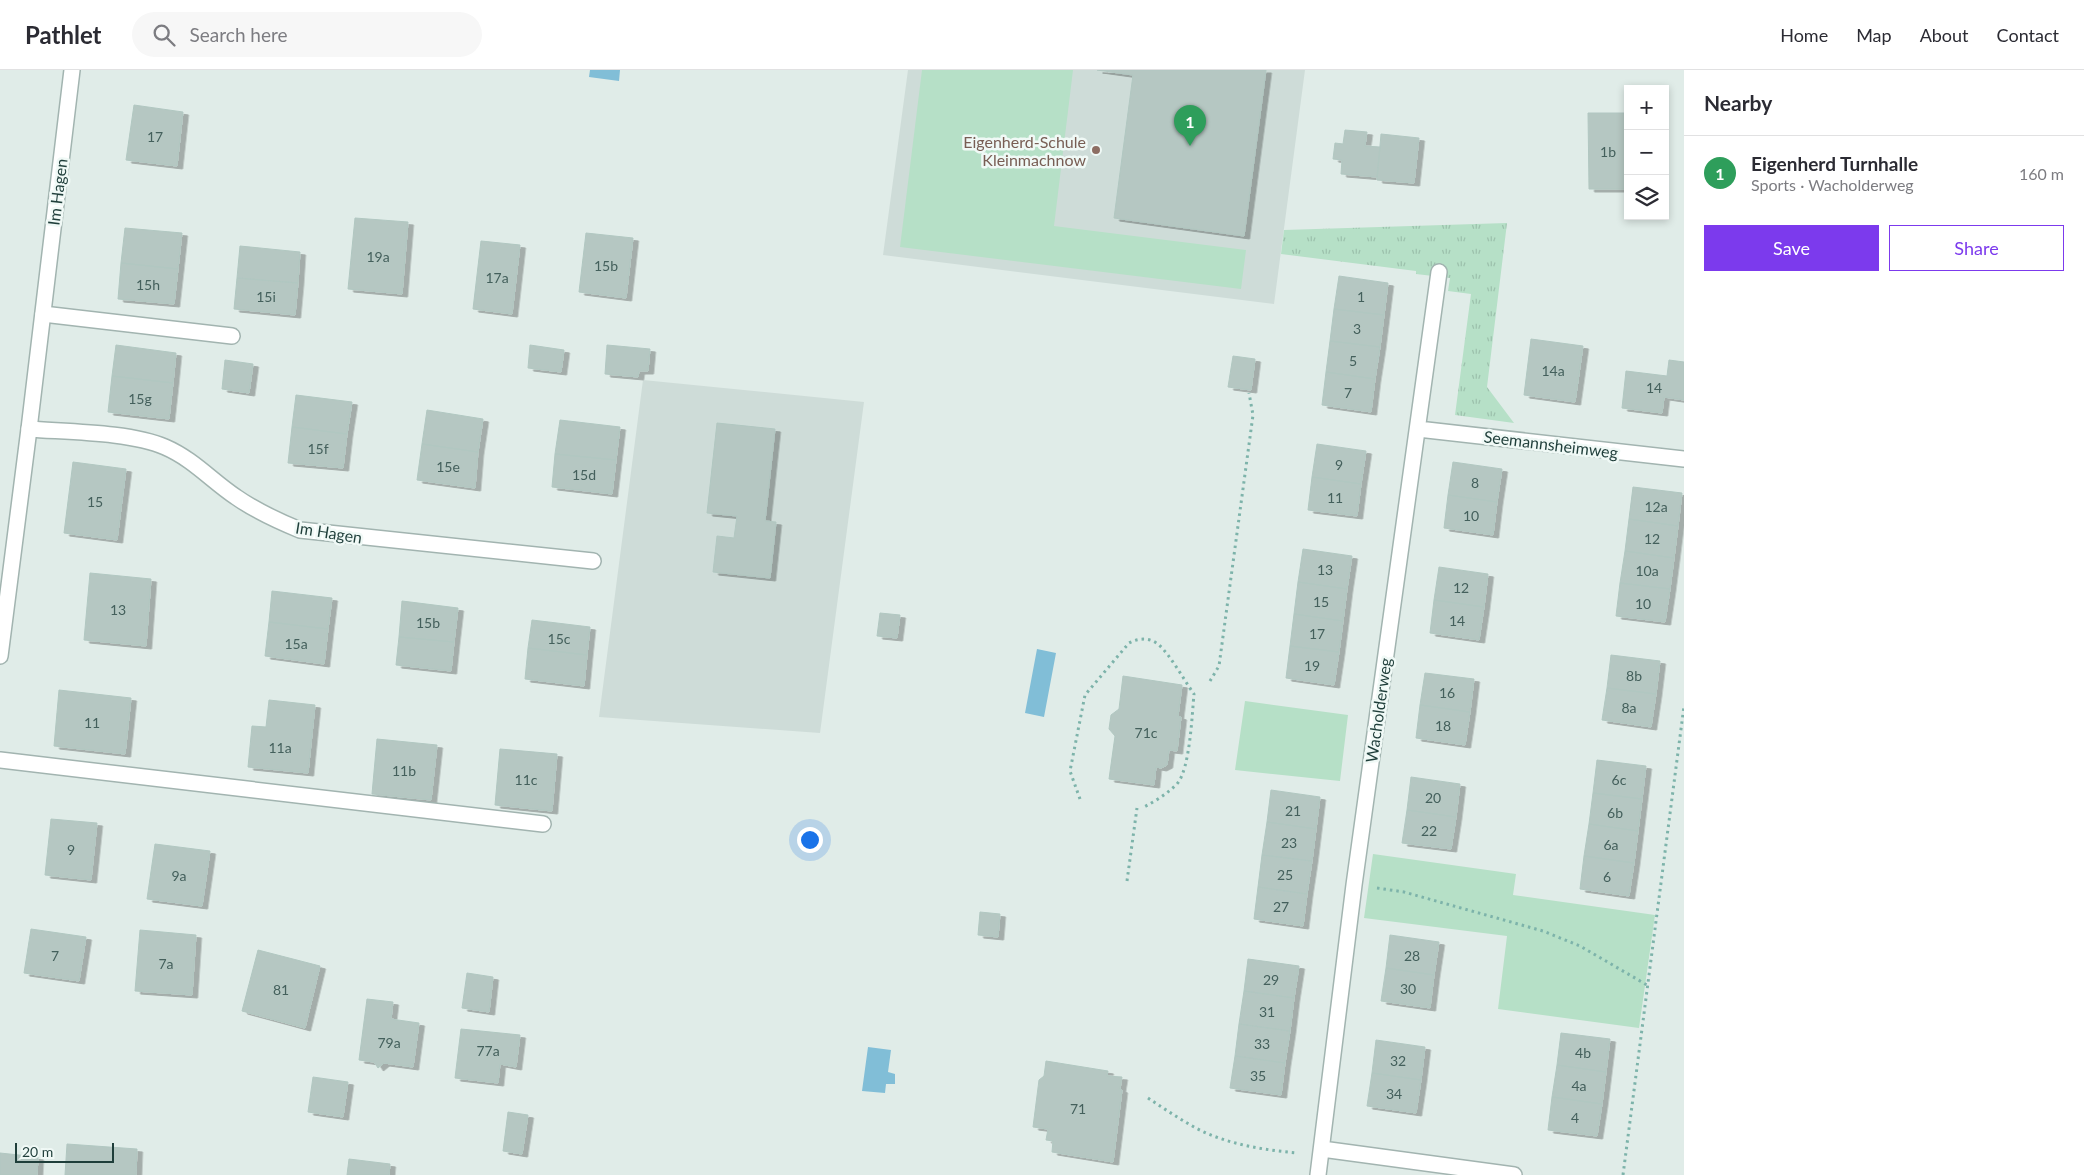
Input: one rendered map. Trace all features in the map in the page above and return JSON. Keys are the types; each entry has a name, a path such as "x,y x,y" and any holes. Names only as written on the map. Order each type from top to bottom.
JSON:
{"street":[{"name":"Im Hagen","path":"0,656 30,429 72,70"},
{"name":"Wacholderweg","path":"1318,1175 1354,885 1439,272"},
{"path":"43,314 232,336"},
{"name":"Im Hagen","path":"30,429 139,439 164,446 190,459 236,497 271,519 300,530 594,561"},
{"name":"Seemannsheimweg","path":"1418,429 1684,459"},
{"path":"0,760 544,824"},
{"path":"1321,1152 1514,1175"}],"path":[{"path":"1210,681 1219,666 1253,415 1249,393"},
{"path":"1080,799 1070,771 1085,695 1129,643 1137,639 1147,639 1158,644 1194,694 1185,769 1177,783 1154,802 1142,808"},
{"path":"1623,1175 1684,706"},
{"path":"1127,881 1137,808"},
{"path":"1354,885 1404,892 1543,931 1580,946 1647,985"},
{"path":"1148,1098 1195,1128 1218,1137 1244,1145 1278,1151 1321,1152"}],"shaded area":[{"name":"Eigenherd-Schule Kleinmachnow","path":"908,70 1305,70 1274,304 883,255"},
{"path":"643,380 864,402 820,733 599,717"}],"green space":[{"path":"922,70 1073,70 1054,226 1246,250 1241,289 900,247"},
{"path":"1507,223 1487,387 1514,423 1455,415 1471,294 1448,291 1450,278 1416,274 1416,271 1281,254 1284,230"},
{"path":"1245,701 1348,715 1340,781 1235,770"},
{"path":"1373,854 1516,874 1513,895 1655,915 1639,1028 1498,1009 1507,936 1364,918"}],"water":[{"path":"590,70 620,70 619,81 589,77"},
{"path":"1037,649 1056,653 1044,717 1025,713"},
{"path":"868,1047 891,1050 888,1072 895,1074 895,1084 886,1084 885,1093 862,1091"}],"building":[{"path":"1097,70 1266,70 1244,236 1114,218 1133,75"},
{"path":"134,105 183,112 177,166 126,160"},
{"path":"1588,113 1624,113 1624,189 1589,189"},
{"path":"1345,130 1367,132 1365,146 1380,147 1377,177 1341,174 1342,160 1333,159 1335,143 1343,144"},
{"path":"1381,134 1419,138 1414,183 1377,180"},
{"path":"355,218 408,222 402,294 348,289"},
{"path":"125,228 182,233 178,269 121,263"},
{"path":"586,233 633,238 626,298 579,292"},
{"path":"481,241 520,245 512,314 473,309"},
{"path":"240,246 300,252 298,283 237,278"},
{"path":"121,263 178,269 174,304 118,299"},
{"path":"1339,276 1388,283 1384,315 1334,309"},
{"path":"237,278 298,283 295,315 234,309"},
{"path":"1334,309 1384,315 1380,347 1330,341"},
{"path":"1531,339 1583,346 1575,402 1524,395"},
{"path":"1330,341 1380,347 1375,379 1326,372"},
{"path":"116,345 176,353 173,383 112,376"},
{"path":"530,345 564,350 561,372 528,368"},
{"path":"607,345 650,349 648,371 639,371 638,377 605,374"},
{"path":"1233,356 1255,359 1251,390 1228,387"},
{"path":"225,360 253,364 249,393 222,389"},
{"path":"1669,360 1684,362 1684,400 1664,397 1662,413 1622,408 1626,371 1667,376"},
{"path":"1326,372 1375,379 1371,412 1322,405"},
{"path":"112,376 173,383 169,419 108,412"},
{"path":"296,395 352,402 347,434 292,427"},
{"path":"427,410 483,419 478,452 422,444"},
{"path":"560,420 620,427 616,460 555,454"},
{"path":"717,423 775,429 765,521 776,522 770,578 713,572 717,536 734,538 737,516 707,513"},
{"path":"292,427 347,434 343,468 288,463"},
{"path":"422,444 478,452 475,488 417,480"},
{"path":"1317,444 1366,451 1361,484 1312,477"},
{"path":"555,454 616,460 612,494 552,487"},
{"path":"73,462 126,469 117,540 64,533"},
{"path":"1453,462 1502,469 1497,502 1448,495"},
{"path":"1312,477 1361,484 1357,516 1308,510"},
{"path":"1633,487 1682,493 1678,526 1629,519"},
{"path":"1448,495 1497,502 1493,535 1444,528"},
{"path":"1629,519 1678,526 1674,558 1625,551"},
{"path":"1303,549 1352,556 1347,589 1298,582"},
{"path":"1625,551 1674,558 1670,589 1620,583"},
{"path":"1439,567 1488,574 1484,607 1434,600"},
{"path":"90,573 151,579 146,646 84,640"},
{"path":"1298,582 1347,589 1343,621 1294,614"},
{"path":"1620,583 1670,589 1665,622 1616,616"},
{"path":"272,591 332,598 328,629 269,622"},
{"path":"1434,600 1484,607 1479,640 1430,633"},
{"path":"402,601 458,608 454,642 399,637"},
{"path":"880,613 900,615 897,638 877,636"},
{"path":"1294,614 1343,621 1339,652 1290,646"},
{"path":"532,620 590,627 587,655 528,648"},
{"path":"269,622 328,629 324,664 265,656"},
{"path":"399,637 454,642 451,671 396,665"},
{"path":"1290,646 1339,652 1334,685 1286,678"},
{"path":"528,648 587,655 584,686 525,679"},
{"path":"1611,655 1660,661 1656,694 1607,688"},
{"path":"1425,673 1474,679 1470,712 1420,705"},
{"path":"1123,676 1182,685 1178,716 1181,717 1177,751 1169,750 1167,765 1161,768 1156,767 1154,785 1109,779 1115,736 1109,729 1111,715 1119,709"},
{"path":"1607,688 1656,694 1651,727 1602,720"},
{"path":"59,690 131,698 125,754 54,746"},
{"path":"269,700 315,705 308,773 248,767 252,726 266,727"},
{"path":"1420,705 1470,712 1465,745 1416,738"},
{"path":"377,739 437,745 431,800 372,794"},
{"path":"500,749 557,754 552,811 495,805"},
{"path":"1597,760 1646,766 1642,799 1593,793"},
{"path":"1411,777 1460,784 1456,817 1407,810"},
{"path":"1271,790 1320,797 1316,829 1267,822"},
{"path":"1593,793 1642,799 1638,831 1589,824"},
{"path":"1407,810 1456,817 1451,849 1402,843"},
{"path":"51,819 97,823 91,880 45,875"},
{"path":"1267,822 1316,829 1312,861 1262,855"},
{"path":"1589,824 1638,831 1634,863 1584,856"},
{"path":"155,844 210,851 202,906 147,899"},
{"path":"1262,855 1312,861 1307,894 1258,887"},
{"path":"1584,856 1634,863 1629,896 1580,889"},
{"path":"1258,887 1307,894 1303,926 1254,919"},
{"path":"980,912 1000,914 998,937 978,935"},
{"path":"31,929 86,937 79,981 24,973"},
{"path":"140,930 196,935 192,995 135,991"},
{"path":"1390,935 1439,942 1434,975 1386,968"},
{"path":"258,950 320,966 305,1028 242,1011"},
{"path":"1248,959 1299,966 1294,998 1244,991"},
{"path":"1386,968 1434,975 1430,1008 1381,1001"},
{"path":"467,973 493,977 489,1012 462,1008"},
{"path":"1244,991 1294,998 1290,1031 1239,1024"},
{"path":"367,999 393,1002 391,1019 419,1023 413,1067 384,1063 378,1068 374,1062 359,1060"},
{"path":"1239,1024 1290,1031 1285,1063 1235,1056"},
{"path":"461,1029 520,1035 516,1067 500,1064 498,1083 455,1078"},
{"path":"1561,1033 1610,1039 1606,1072 1557,1065"},
{"path":"1376,1040 1425,1047 1421,1080 1372,1073"},
{"path":"1235,1056 1285,1063 1281,1095 1230,1088"},
{"path":"1046,1061 1108,1071 1107,1076 1122,1077 1113,1162 1052,1152 1053,1141 1046,1140 1048,1129 1033,1127 1039,1080 1044,1076"},
{"path":"1557,1065 1606,1072 1602,1104 1552,1097"},
{"path":"1372,1073 1421,1080 1416,1113 1367,1106"},
{"path":"313,1077 348,1082 343,1117 308,1112"},
{"path":"1552,1097 1602,1104 1597,1136 1548,1130"},
{"path":"508,1112 528,1115 522,1154 503,1151"},
{"path":"67,1144 137,1149 136,1175 65,1175"},
{"path":"0,1153 38,1157 37,1175 0,1175"},
{"path":"349,1159 390,1164 389,1175 347,1175"}],"place":[{"name":"Eigenherd Turnhalle","path":"1190,146"},
{"name":"Eigenherd-Schule Kleinmachnow","path":"1096,150"}]}
